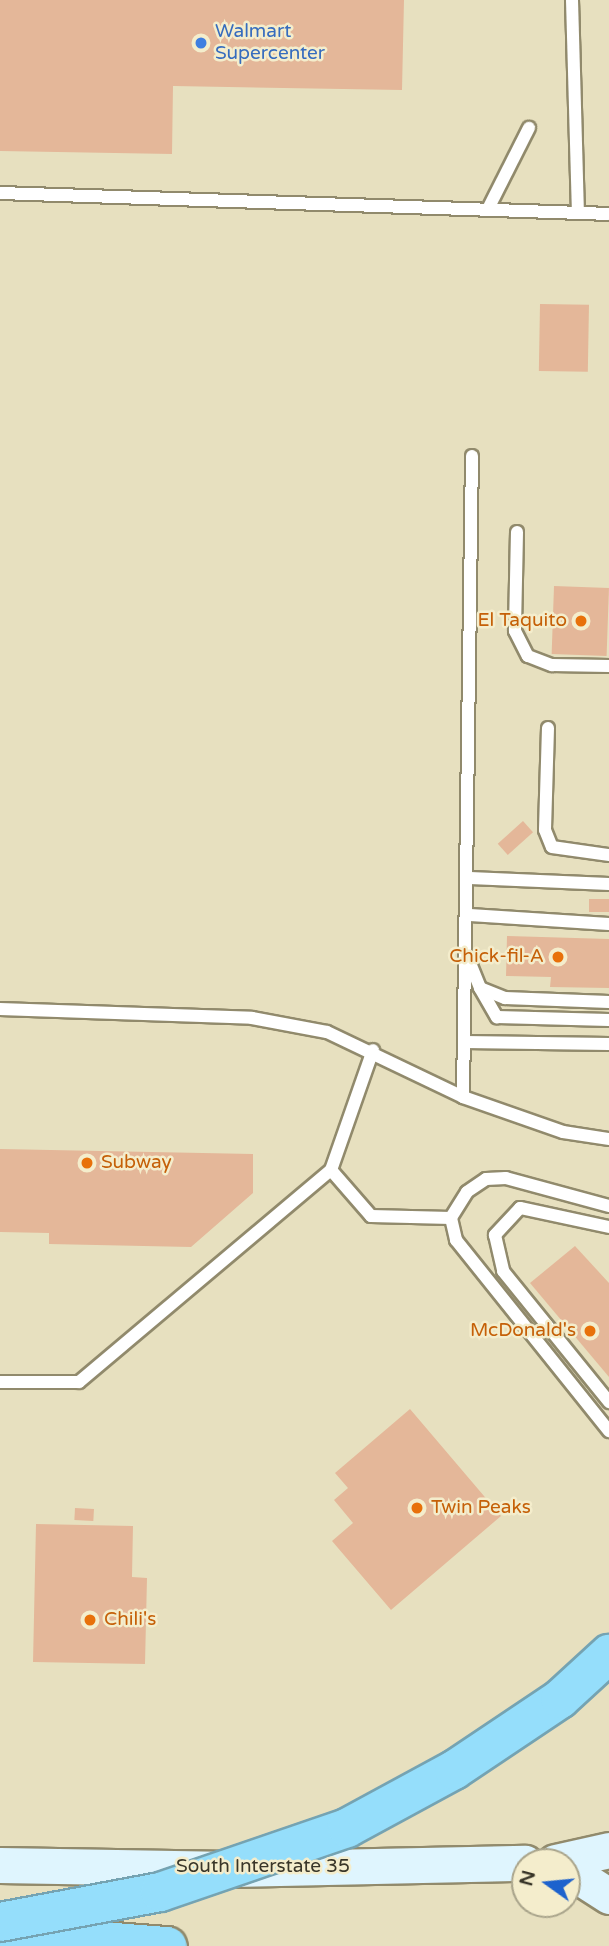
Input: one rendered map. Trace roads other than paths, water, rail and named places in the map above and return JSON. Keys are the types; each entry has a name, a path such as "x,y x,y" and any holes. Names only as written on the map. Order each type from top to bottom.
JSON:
{"highway":[{"path":"0,1922 160,1892 347,1828 454,1770 560,1699 609,1654"},
{"path":"0,1933 167,1946"}],"main road":[{"path":"581,1856 609,1850"},
{"name":"South Interstate 35","path":"0,1865 232,1869 511,1863"},
{"path":"581,1863 609,1863"},
{"path":"581,1878 609,1896"}],"lane":[{"path":"572,0 578,212"},
{"path":"488,209 529,128"},
{"path":"0,193 609,214"},
{"path":"463,1097 470,915 472,456"},
{"path":"517,532 515,631 528,656 552,664 609,666"},
{"path":"548,728 545,830 552,847 609,855"},
{"path":"470,878 609,884"},
{"path":"470,915 609,923"},
{"path":"468,960 497,1017 609,1020"},
{"path":"480,988 505,998 609,1002"},
{"path":"0,1009 252,1018 327,1032 373,1050 463,1097 563,1132 609,1139"},
{"path":"465,1042 609,1044"},
{"path":"0,1382 79,1382 331,1170 373,1050"},
{"path":"331,1170 371,1216 451,1218"},
{"path":"609,1206 506,1178 486,1180 467,1192 451,1218 456,1240 609,1431"},
{"path":"609,1227 520,1208 495,1235 503,1271 609,1402"}],"place":[{"name":"Walmart Supercenter","path":"201,43"},
{"name":"El Taquito","path":"581,621"},
{"name":"Chick-fil-A","path":"558,957"},
{"name":"Subway","path":"87,1163"},
{"name":"McDonald's","path":"590,1331"},
{"name":"Twin Peaks","path":"417,1508"},
{"name":"Chili's","path":"90,1620"}]}
